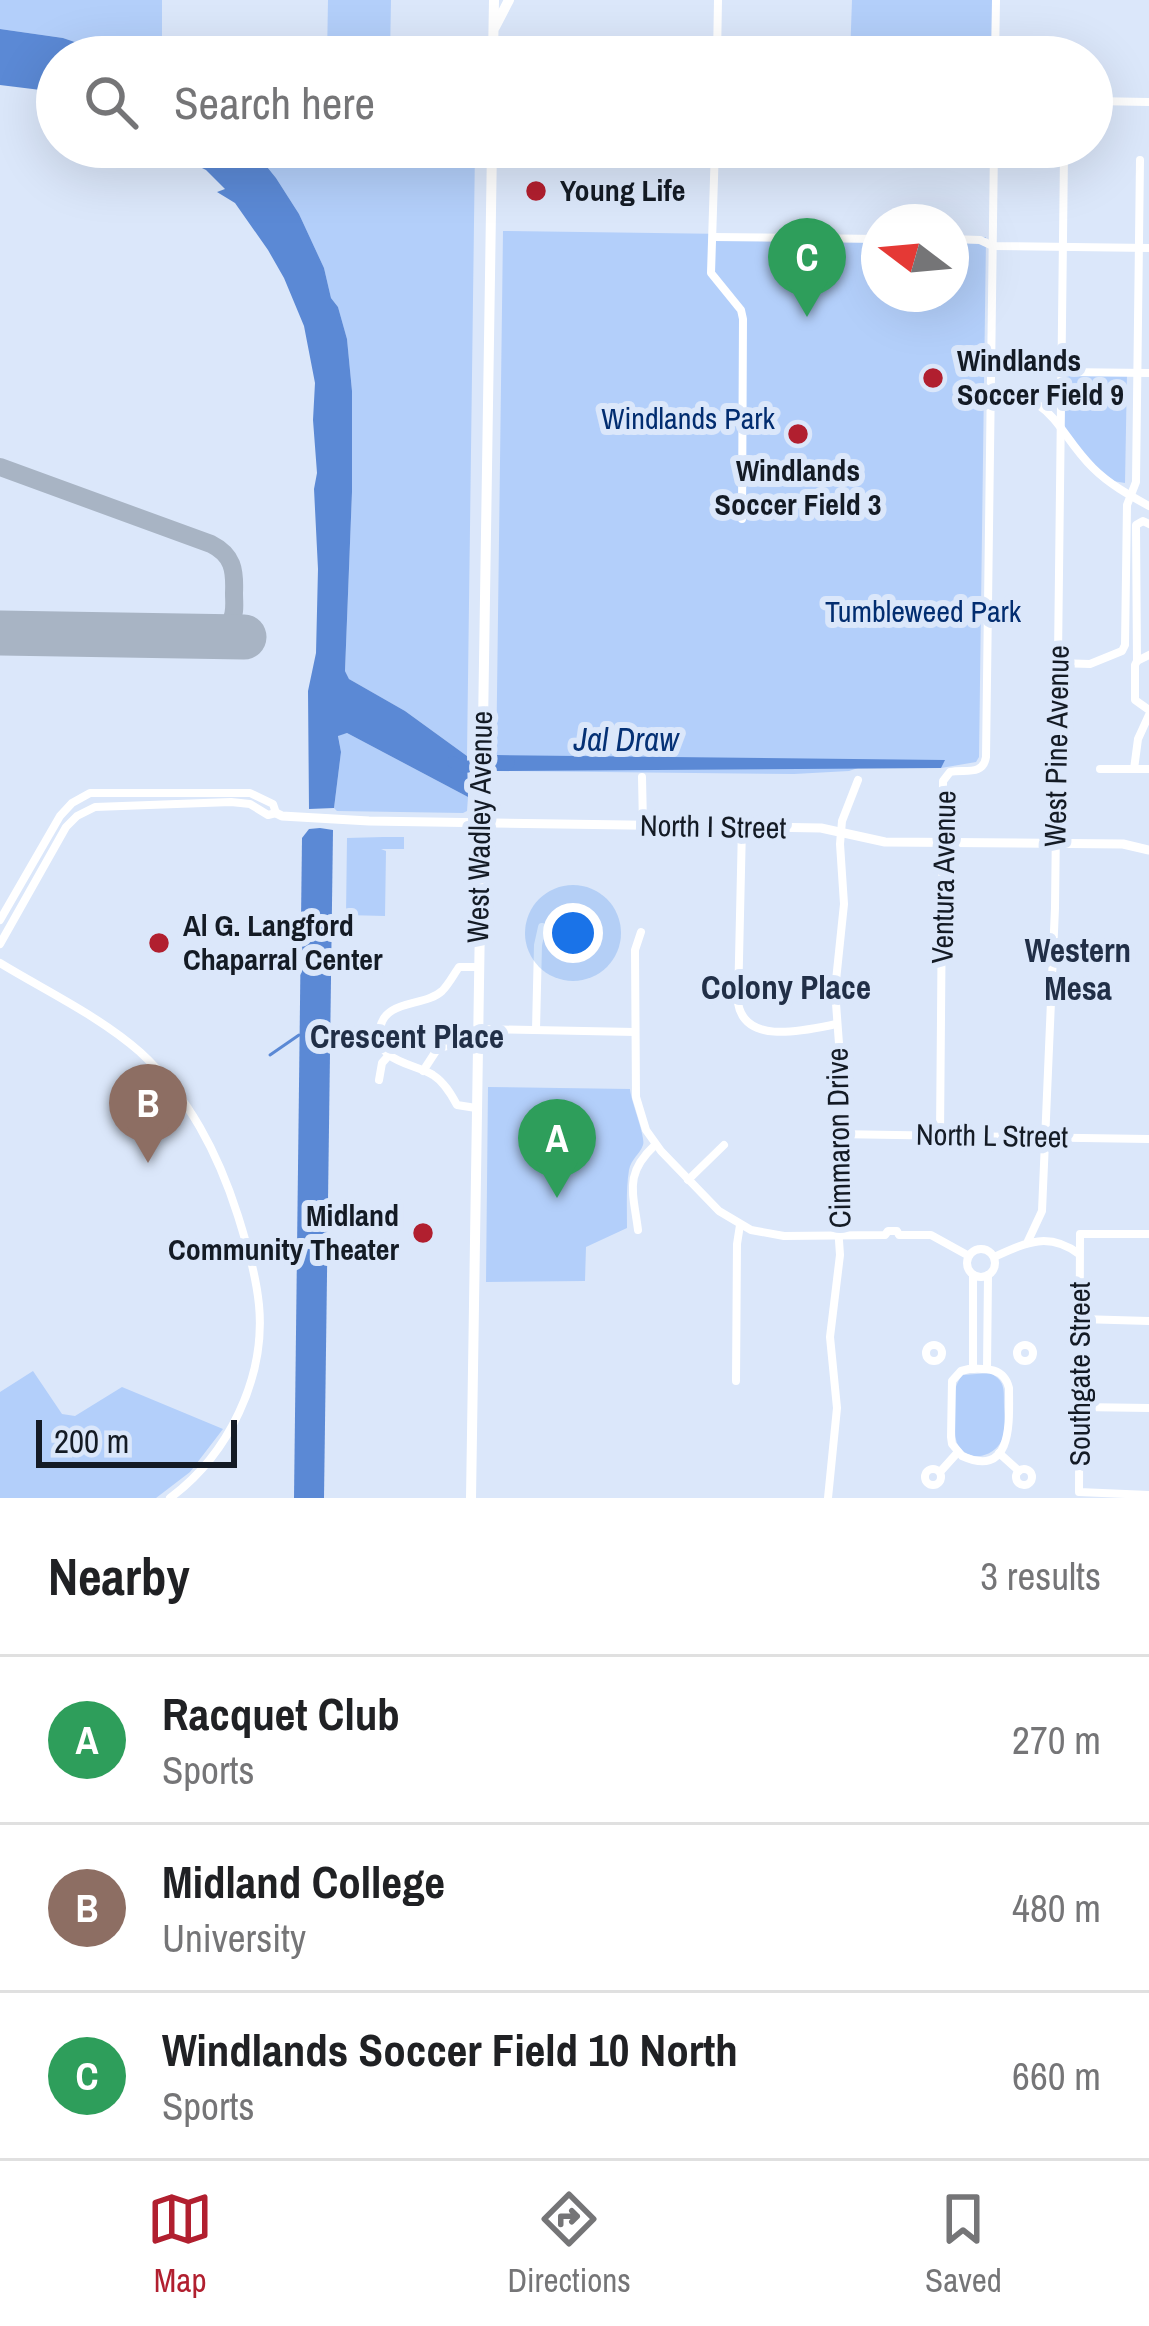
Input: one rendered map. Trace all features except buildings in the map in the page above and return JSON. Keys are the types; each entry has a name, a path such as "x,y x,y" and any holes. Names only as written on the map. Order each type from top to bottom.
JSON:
{"main road":[{"path":"494,0 494,36"},
{"path":"494,29 509,0"},
{"name":"West Wadley Avenue","path":"471,1498 492,168"}],"street":[{"path":"717,36 718,0"},
{"path":"995,36 996,0"},
{"path":"1113,101 1149,102"},
{"path":"1058,663 1090,664 1123,649 1127,505 1136,482 1144,248 1139,160"},
{"path":"715,168 711,273 743,319 742,519"},
{"name":"Ventura Avenue","path":"940,1136 944,777 954,771 978,770 986,757 994,168"},
{"name":"West Pine Avenue","path":"1028,1241 1042,1211 1055,908 1064,168"},
{"path":"714,237 861,239"},
{"path":"969,239 993,246 1144,248"},
{"path":"1061,372 1149,373"},
{"path":"991,395 1015,394 1049,412 1098,472 1149,506"},
{"path":"1134,769 1138,739 1149,712 1135,700 1136,525 1149,524"},
{"path":"1137,661 1149,655"},
{"path":"1100,769 1149,769"},
{"path":"642,776 643,826"},
{"name":"Cimmaron Drive","path":"828,1498 836,1424 830,1337 840,1234 833,1168 842,1084 835,991 844,904 841,832 858,780"},
{"path":"162,803 163,792"},
{"path":"0,920 61,815 90,794 250,793 273,804 276,813 268,815 250,804 231,802 95,807 77,816 66,827 0,944"},
{"name":"North I Street","path":"276,813 369,821 821,828 874,842 1123,844 1149,850"},
{"path":"742,827 741,1016 748,1025 767,1030 837,1024"},
{"path":"536,1030 542,927"},
{"path":"641,932 635,950 639,1110 655,1144 719,1211 740,1226 762,1233 885,1235 897,1231 899,1235 931,1235 969,1256"},
{"path":"0,964 140,1052 186,1104 209,1140 232,1197 259,1306 254,1368 232,1427 210,1460 170,1498"},
{"path":"476,1108 457,1105 432,1075 389,1055 381,1043 380,1029 384,1018 400,1005 424,1002 441,992 459,967 478,967"},
{"path":"477,1029 635,1032"},
{"path":"423,1071 438,1048 447,1046"},
{"path":"379,1080 389,1055"},
{"name":"North L Street","path":"836,1134 1149,1138"},
{"path":"638,1230 633,1176 638,1160 655,1144"},
{"path":"688,1180 724,1145"},
{"path":"736,1381 740,1226"},
{"path":"1080,1255 1080,1234 1149,1234"},
{"path":"994,1257 1028,1241 1062,1243 1080,1255"},
{"path":"973,1369 974,1275 967,1264 975,1250 983,1249 994,1257"},
{"name":"Southgate Street","path":"1080,1255 1079,1492 1149,1495"},
{"path":"974,1275 988,1275 994,1257"},
{"path":"987,1369 988,1275"},
{"path":"1080,1319 1149,1321"},
{"path":"987,1369 1000,1372 1010,1388 1008,1438 1000,1453 978,1461 958,1452 950,1437 951,1386 961,1371 987,1369"},
{"path":"1079,1407 1149,1408"},
{"path":"940,1472 958,1452"},
{"path":"1000,1453 1018,1471"}],"green space":[{"path":"0,0 162,0 162,36 49,36 0,29"},
{"path":"328,0 391,0 390,36 327,36"},
{"path":"852,0 994,0 993,36 851,36"},
{"path":"268,168 475,168 467,756 405,711 349,679 345,671 352,492 347,339 324,268"},
{"name":"Windlands Park","path":"503,231 861,236 861,312 969,312 969,237 986,237 976,762 941,768 864,766 794,774 496,771"},
{"path":"1062,372 1127,373 1125,483 1107,480 1061,429"},
{"path":"347,733 468,797 467,811 337,811 338,735"},
{"path":"404,837 404,849 381,849 386,851 385,916 346,915 347,838"},
{"path":"488,1087 630,1089 643,1141 629,1170 627,1228 586,1247 585,1281 486,1282"},
{"path":"33,1371 62,1414 75,1416 122,1387 223,1429 190,1472 156,1498 0,1498 0,1392"},
{"path":"990,1373 1003,1386 1004,1433 993,1451 973,1456 957,1442 955,1390 963,1375"}],"water":[{"path":"0,29 49,36 36,36 36,89 0,85"},
{"path":"202,168 268,168 299,214 324,268 347,339 352,391 345,671 349,679 405,711 467,756 468,797 347,733 338,736 341,752 334,808 309,809 308,691 316,653 318,569 315,383 304,326 284,278 235,203 217,192 225,189"},
{"path":"495,755 945,760 941,768 494,771"},
{"path":"309,829 333,830 324,1498 294,1498 302,838"}],"waterway":[{"name":"Jal Draw","path":"453,762 463,767 509,763"},
{"path":"270,1055 299,1035"}],"taxiway":[{"path":"0,467 218,548 233,570 234,612 225,628 204,637"}],"runway":[{"path":"0,633 244,637"}],"place":[{"name":"Young Life","path":"536,191"},
{"name":"Windlands Soccer Field 10 North","path":"807,317"},
{"name":"Windlands Soccer Field 9","path":"933,378"},
{"name":"Windlands Soccer Field 3","path":"798,434"},
{"name":"Al G. Langford Chaparral Center","path":"159,943"},
{"name":"Midland College","path":"148,1163"},
{"name":"Racquet Club","path":"557,1198"},
{"name":"Midland Community Theater","path":"423,1233"}],"district":[{"name":"Western Mesa","path":"1078,969"},
{"name":"Colony Place","path":"786,987"},
{"name":"Crescent Place","path":"407,1036"}],"park label":[{"name":"Tumbleweed Park","path":"923,612"}]}
